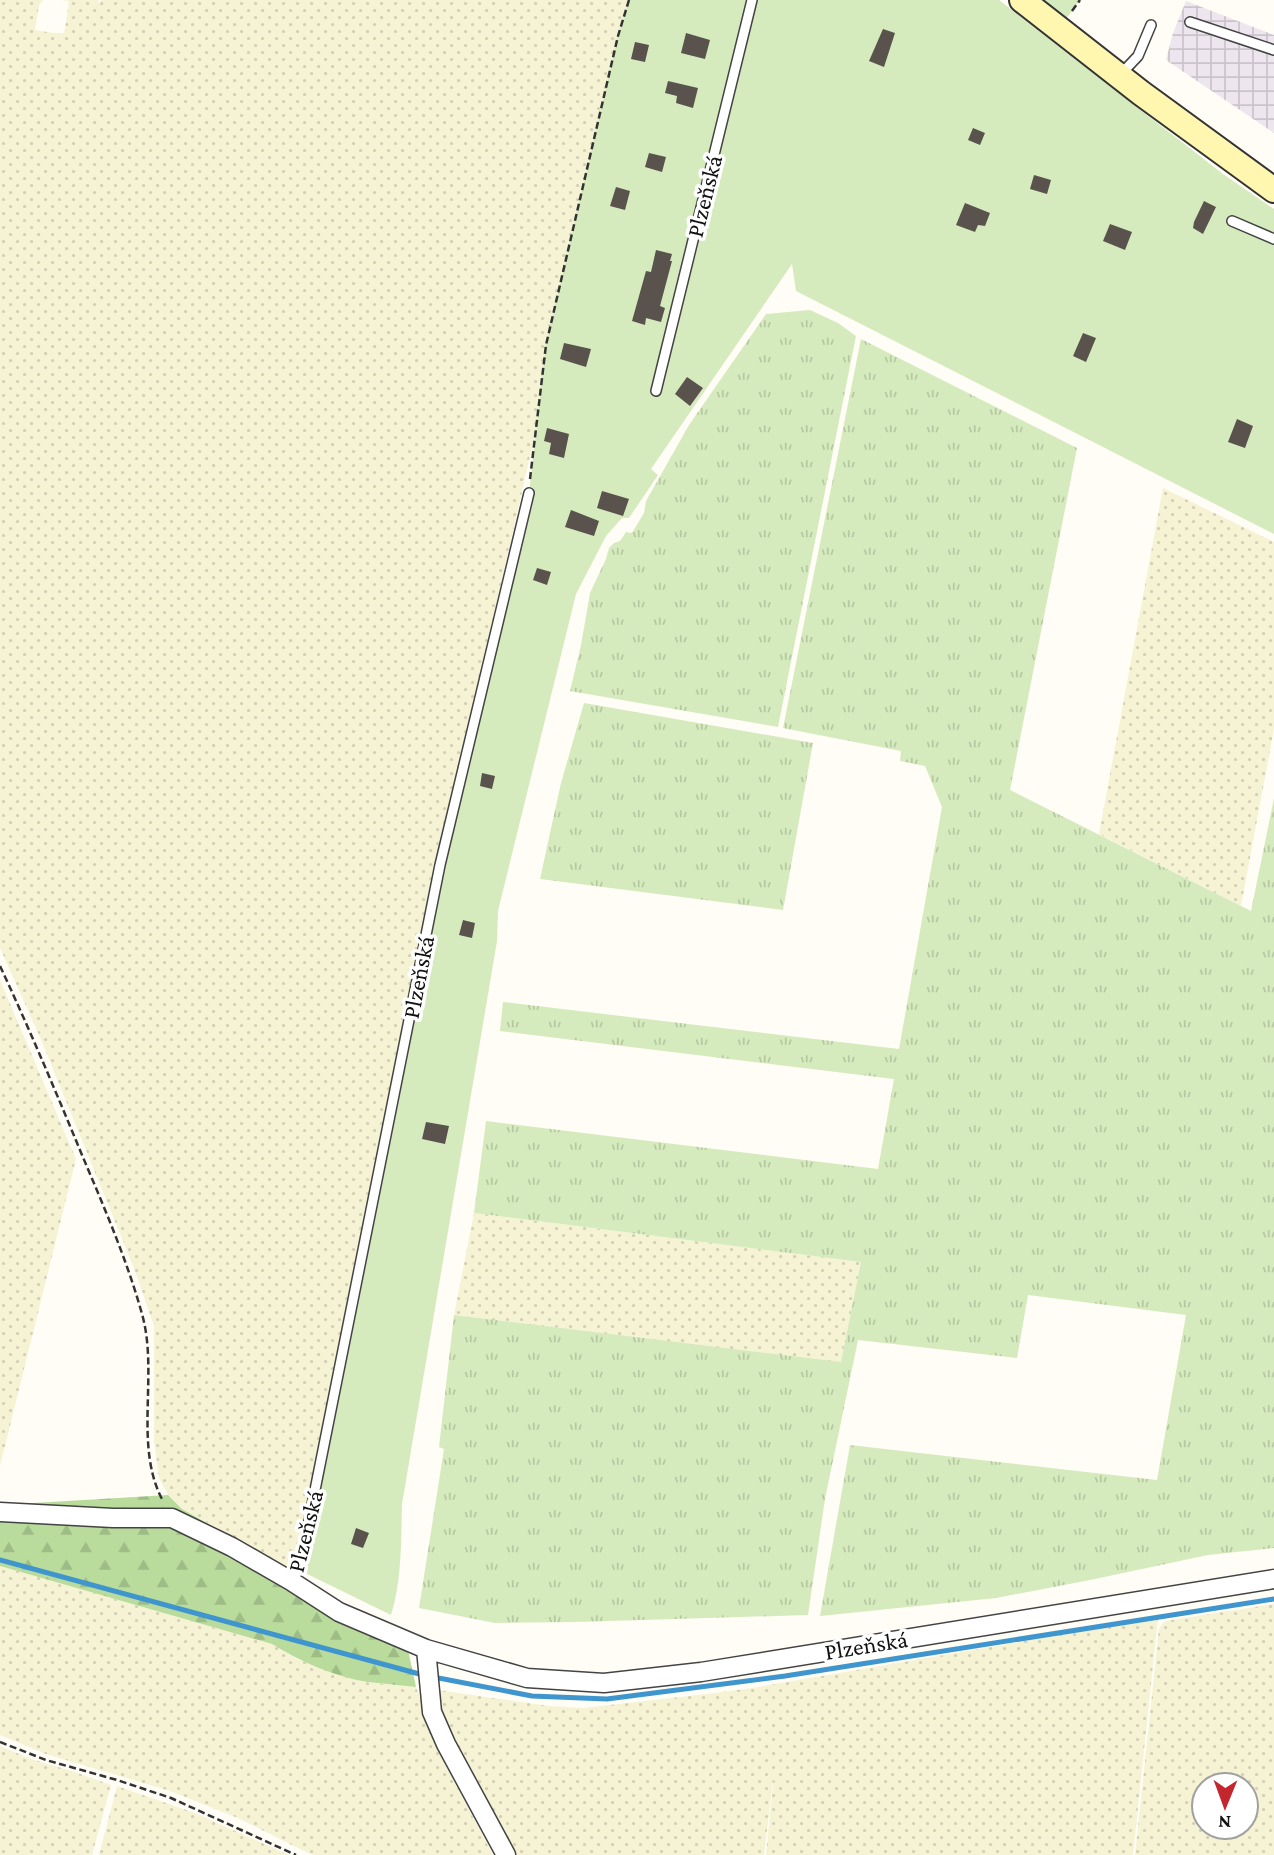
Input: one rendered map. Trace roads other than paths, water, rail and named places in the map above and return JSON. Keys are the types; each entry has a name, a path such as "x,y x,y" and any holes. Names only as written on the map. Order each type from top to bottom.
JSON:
{"main road":[{"path":"1022,0 1119,76 1274,190"}],"street":[{"path":"0,1512 172,1518 232,1547 291,1581"},
{"name":"Plzeňská","path":"291,1581 339,1612 426,1657 527,1678 604,1683 701,1672 1274,1579"},
{"path":"426,1657 432,1712 446,1744 506,1855"}],"lane":[{"name":"Plzeňská","path":"656,391 752,0"},
{"path":"1190,22 1274,50"},
{"path":"1119,76 1138,56 1151,25"},
{"path":"1232,221 1274,239"},
{"name":"Plzeňská","path":"291,1581 299,1570 440,865 529,493"}],"waterway":[{"path":"0,1560 423,1675 532,1696 607,1699 785,1676 1274,1599"}]}
